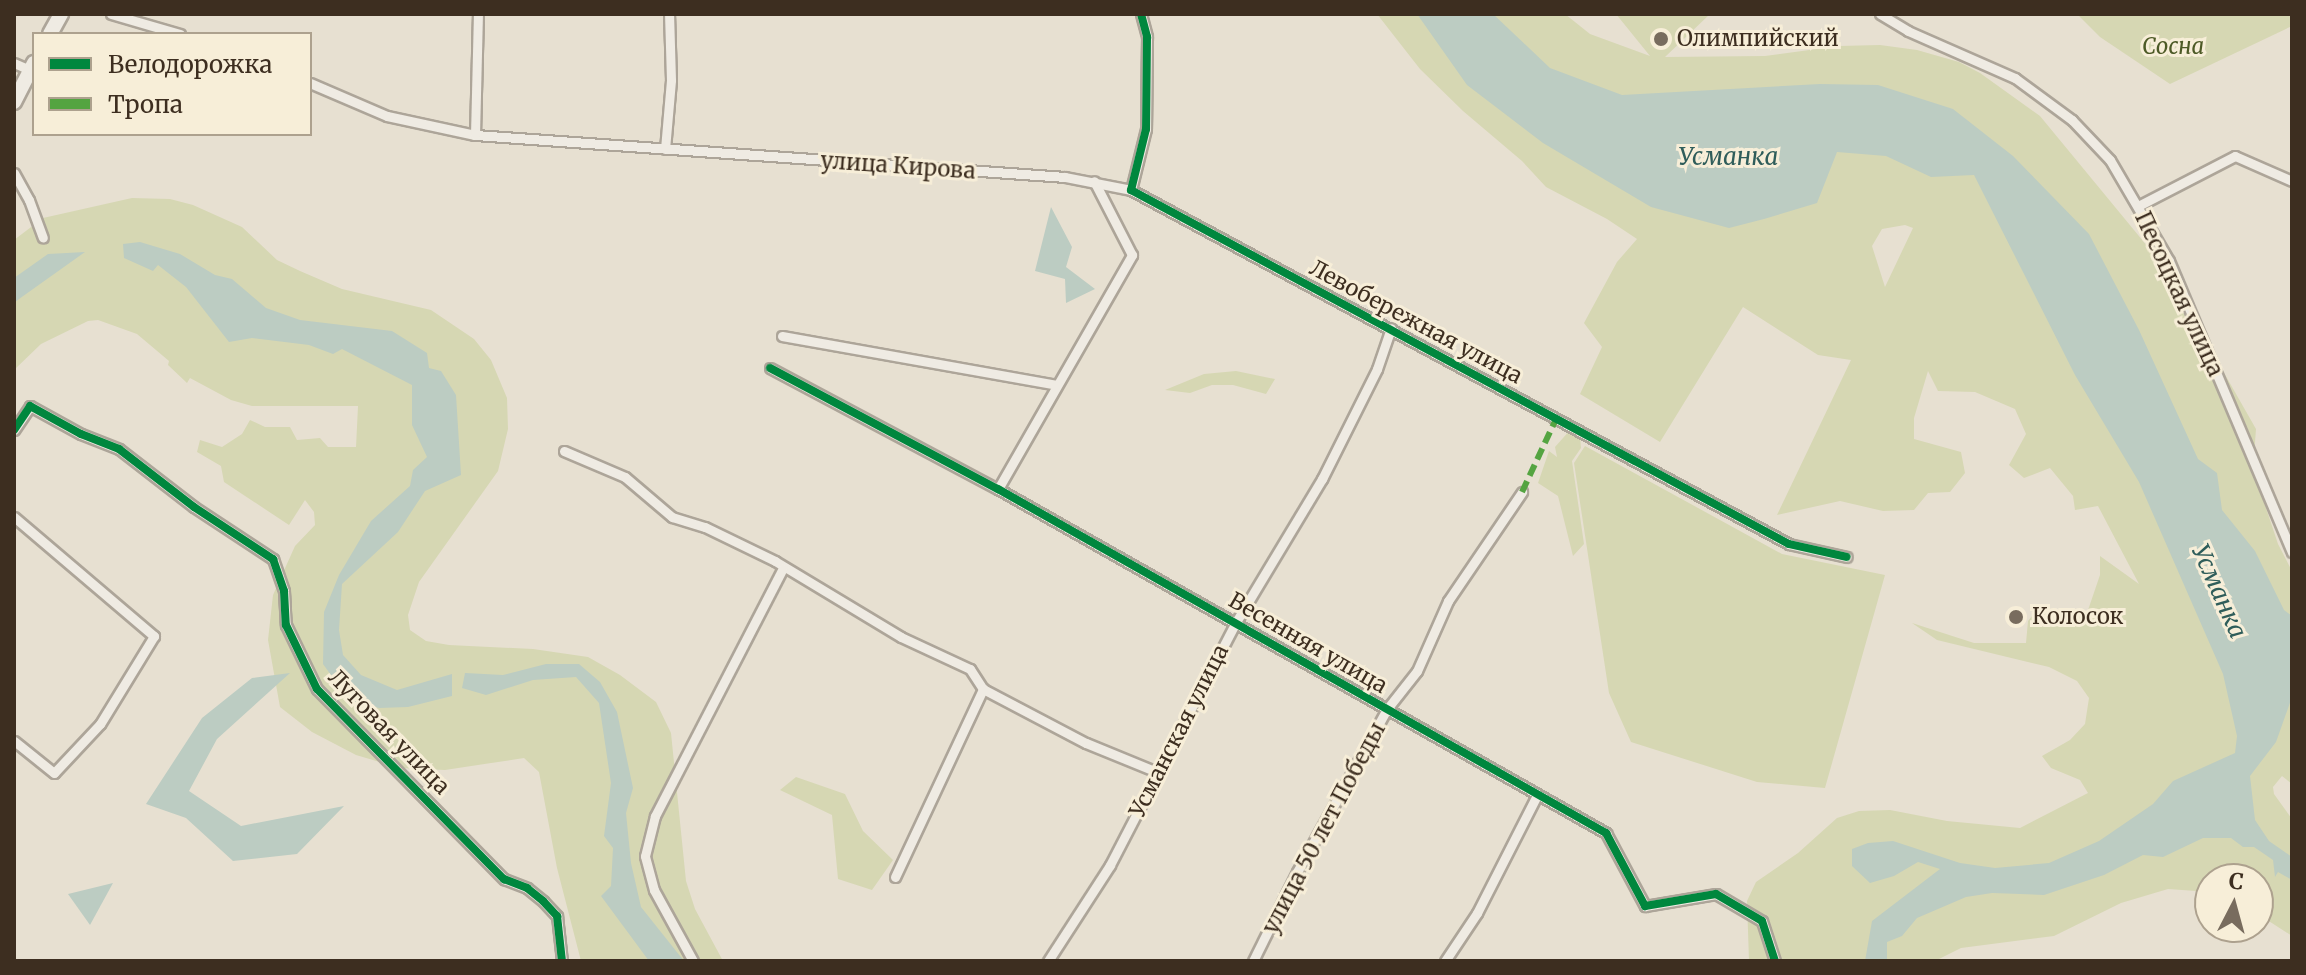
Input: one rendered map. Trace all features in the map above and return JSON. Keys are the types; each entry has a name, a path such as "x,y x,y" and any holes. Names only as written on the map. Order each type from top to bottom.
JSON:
{"main road":[{"path":"51,32 61,14"},
{"path":"14,102 32,66"}],"street":[{"path":"111,14 173,32"},
{"path":"475,135 478,14"},
{"path":"665,149 671,80 669,14"},
{"path":"1131,190 1146,129 1147,37 1141,14"},
{"name":"Песоцкая улица","path":"1880,14 1908,31 2015,78 2072,120 2110,160 2169,261 2292,552"},
{"path":"14,63 32,66"},
{"name":"улица Кирова","path":"312,84 387,116 475,135 1094,181 1131,190"},
{"path":"2138,206 2235,156 2292,181"},
{"path":"14,173 29,200 43,238"},
{"path":"998,489 1132,255 1094,181"},
{"name":"Левобережная улица","path":"1131,190 1789,544 1847,557"},
{"name":"Усманская улица","path":"1048,961 1110,865 1236,622 1322,479 1377,369 1391,328"},
{"path":"782,336 1057,385"},
{"name":"Весенняя улица","path":"770,368 998,489 1606,833 1645,906 1716,894 1762,921 1775,961"},
{"name":"Луговая улица","path":"14,430 30,406 81,434 119,449 194,507 273,559 284,591 286,625 317,689 504,879 527,888 557,916 562,961"},
{"path":"564,451 625,477 672,517 705,527 783,568 901,637 970,669 983,689 1073,737 1157,772"},
{"name":"улица 50 лет Победы","path":"1253,961 1297,872 1387,709 1417,671 1448,601 1522,492"},
{"path":"14,517 154,636 100,724 54,773 14,741"},
{"path":"693,961 654,890 645,856 655,816 783,568"},
{"path":"895,877 983,689"},
{"path":"1445,961 1477,913 1537,795"}],"green space":[{"path":"1377,14 1565,14 1590,34 1650,56 1616,14 1710,14 1665,57 1765,56 1839,46 1880,45 1917,50 1959,62 1980,73 2040,116 2162,264 2256,429 2253,469 2278,544 2292,571 2292,784 2282,776 2273,787 2274,794 2292,819 2292,936 2274,924 2274,863 2194,863 2194,891 2168,889 2121,903 2054,936 1961,948 1935,961 1749,961 1747,901 1756,882 1798,853 1837,818 1859,811 1890,810 1947,821 2020,828 2088,793 2080,780 2051,768 2042,756 2070,740 2085,724 2089,698 2077,681 2049,667 1937,640 1912,623 1974,643 2026,643 2028,621 2036,611 2058,616 2087,613 2100,575 2100,556 2139,584 2098,506 2075,510 2073,496 2050,468 2024,478 2009,465 2026,434 2015,409 1975,392 1938,391 1928,371 1914,418 1914,439 1961,452 1965,473 1950,492 1928,493 1914,510 1883,511 1840,501 1777,515 1851,360 1818,355 1743,307 1660,442 1580,394 1602,347 1584,323 1617,262 1637,239 1607,219 1546,187 1522,161 1420,69","holes":["1905,225 1913,228 1885,287 1872,246 1882,229"]},
{"name":"Сосна","path":"2077,14 2292,14 2292,26 2170,84 2100,37"},
{"path":"132,198 170,199 193,205 242,227 277,260 300,271 342,289 431,310 474,339 491,360 507,398 508,429 498,471 419,582 408,615 410,630 426,641 449,645 533,649 588,657 620,675 656,702 671,733 686,881 695,909 723,961 581,961 557,868 539,772 524,758 445,770 400,768 356,755 312,732 280,707 268,640 273,595 295,546 315,525 314,512 305,500 289,525 224,482 221,466 197,452 200,440 222,447 242,434 250,420 265,427 290,427 297,440 320,438 328,447 356,447 358,406 252,406 231,400 190,378 187,383 168,365 169,361 137,334 98,320 88,321 41,344 14,370 14,240 43,218"},
{"path":"1236,371 1275,379 1266,394 1233,385 1212,385 1190,393 1165,390 1204,374"},
{"path":"1571,429 1580,435 1581,448 1572,461 1584,544 1573,556 1558,496 1538,483 1549,451 1557,457 1555,447"},
{"path":"1585,446 1782,554 1885,575 1825,788 1757,782 1631,742 1609,693 1574,463"},
{"path":"796,777 845,794 863,831 893,860 872,890 838,879 832,815 780,790"}],"water":[{"name":"Усманка","path":"1417,14 1493,14 1550,68 1622,95 1820,84 1878,85 1953,109 2013,156 2089,234 2139,330 2198,459 2217,473 2222,510 2255,551 2284,610 2292,616 2292,697 2276,742 2250,776 2255,820 2269,841 2292,857 2292,880 2278,872 2275,877 2273,860 2254,847 2243,847 2231,838 2203,838 2163,857 2143,855 2104,875 2044,895 1992,893 1966,897 1917,918 1902,936 1887,942 1887,961 1865,961 1872,921 1940,869 1918,862 1894,876 1870,883 1852,866 1852,849 1868,843 1893,841 1960,863 1995,868 2049,863 2099,841 2153,804 2173,781 2235,753 2237,736 2223,674 2139,482 2075,375 1974,175 1931,177 1886,156 1837,152 1817,203 1729,228 1651,207 1543,143 1467,85"},
{"path":"1051,207 1072,247 1066,267 1095,289 1066,303 1065,279 1035,271"},
{"path":"140,242 180,254 215,275 232,279 266,308 300,320 392,331 427,353 429,368 441,371 456,395 461,475 425,491 398,532 342,584 339,630 343,655 361,675 397,690 452,674 452,696 408,707 379,708 349,700 323,664 324,612 339,575 371,521 410,486 413,470 427,457 412,425 412,385 342,349 333,354 309,345 252,338 229,342 186,287 158,265 153,271 124,258 123,244"},
{"path":"85,252 14,303 14,278 48,254"},
{"path":"546,664 579,664 600,682 617,712 633,788 626,813 631,863 641,907 684,961 649,961 601,896 611,886 613,848 604,836 611,783 599,703 576,677 533,680 486,695 462,688 465,673 503,675"},
{"path":"290,673 217,739 189,791 241,826 344,806 297,854 233,861 186,818 146,804 202,718 252,678"},
{"path":"113,883 90,925 68,894"}],"marked path":[{"path":"1522,492 1556,419"}],"cycle path":[{"path":"1141,14 1147,37 1146,129 1131,190 1789,544 1847,557"},
{"path":"770,368 998,489 1606,833 1645,906 1716,894 1762,921 1775,961"},
{"path":"14,430 30,406 81,434 119,449 194,507 273,559 284,591 286,625 317,689 504,879 527,888 557,916 562,961"}],"place":[{"name":"Олимпийский","path":"1661,39"},
{"name":"Колосок","path":"2016,617"}]}
